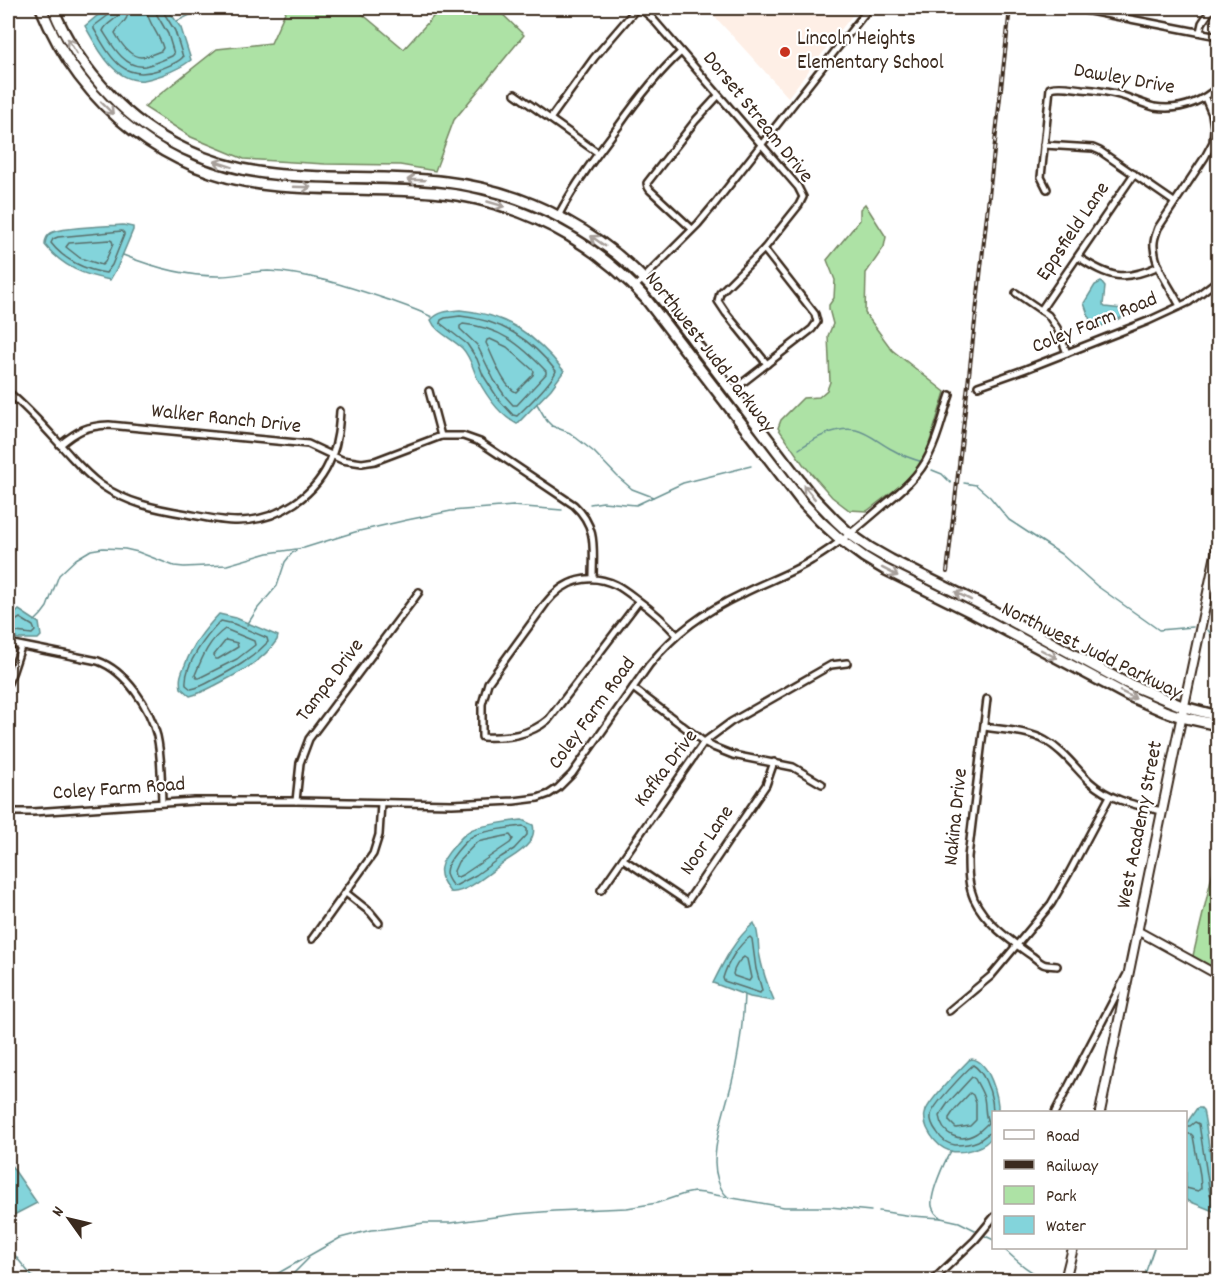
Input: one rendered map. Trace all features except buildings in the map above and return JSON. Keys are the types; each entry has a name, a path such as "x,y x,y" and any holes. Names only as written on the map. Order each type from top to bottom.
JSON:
{"highway":[{"name":"Northwest Judd Parkway","path":"41,8 53,36 68,61 100,101 139,136 184,162 221,175 263,184 439,193 488,201 528,215 562,231 608,262 635,287 657,312 802,502 841,540 891,573 973,613 1113,688 1164,711 1183,712"},
{"name":"Northwest Judd Parkway","path":"53,8 79,57 117,102 158,135 193,153 234,167 272,174 432,181 471,186 519,199 558,216 618,256 661,298 811,495 850,534 891,560 980,604 1183,712"},
{"path":"1183,712 1218,716"},
{"path":"1183,712 1218,725"}],"main road":[{"name":"West Academy Street","path":"1100,1111 1218,545"},
{"path":"1065,1281 1073,1249"}],"street":[{"path":"550,119 594,58 639,8"},
{"name":"Dorset Stream Drive","path":"639,8 652,18 798,188 802,198 764,249 720,293 718,301 767,364"},
{"path":"635,287 713,206 869,8"},
{"path":"1074,8 1218,36"},
{"path":"1200,32 1202,23 1212,8"},
{"path":"558,216 574,187 598,153 641,96 681,52"},
{"name":"Dawley Drive","path":"1047,189 1041,177 1050,88 1055,86 1102,91 1161,108 1180,107 1205,98 1218,87"},
{"path":"514,94 598,153"},
{"path":"692,230 650,190 647,183 700,114 718,96"},
{"path":"1180,306 1160,266 1154,248 1154,239 1158,228 1213,142 1212,114 1205,98"},
{"path":"1044,145 1093,148 1107,155 1174,202"},
{"name":"Eppsfield Lane","path":"1041,309 1134,174"},
{"path":"732,391 812,329 817,322 815,314 764,249"},
{"path":"1078,257 1107,274 1123,276 1141,274 1160,266"},
{"name":"Coley Farm Road","path":"978,386 1067,353 1180,306 1197,297 1218,280"},
{"path":"1016,293 1041,309 1054,322 1067,353"},
{"path":"8,392 25,406 89,476 102,486 124,498 154,508 236,521 264,518 280,512 316,484 333,455 340,411"},
{"path":"429,392 441,436"},
{"name":"Coley Farm Road","path":"8,812 162,802 296,801 475,804 526,800 549,794 572,774 654,659 677,635 708,612 802,566 850,534 902,490 924,465 950,394"},
{"name":"Walker Ranch Drive","path":"60,445 69,437 91,426 109,425 308,444 349,462 369,463 441,436 463,436 480,442 579,509 592,531 593,578"},
{"path":"639,601 549,719 538,728 524,734 498,738 482,737 482,704 492,675 553,595 561,588 593,578 616,585 639,601 660,617 677,635"},
{"name":"Tampa Drive","path":"296,801 300,763 309,739 419,592"},
{"path":"8,644 98,661 111,667 122,677 135,692 156,735 160,757 162,802"},
{"path":"8,683 21,647"},
{"name":"Kafka Drive","path":"601,890 704,742 731,722 831,665 847,663"},
{"path":"633,688 713,747 793,767 822,784"},
{"name":"Nakina Drive","path":"987,699 971,826 968,876 975,900 994,926 1044,965 1057,966"},
{"path":"984,727 1034,735 1057,749 1093,784 1110,796 1125,803 1162,811"},
{"name":"Noor Lane","path":"623,859 687,902 766,785 774,762"},
{"path":"949,1011 991,976 1051,904 1110,796"},
{"path":"312,939 368,863 376,848 381,803"},
{"path":"346,893 370,912 379,923"},
{"path":"1138,931 1218,975"},
{"path":"1056,1111 1130,969"},
{"path":"933,1281 975,1240 992,1218"}],"shaded area":[{"name":"Lincoln Heights Elementary School","path":"707,8 858,8 788,97"}],"green space":[{"path":"44,8 49,8 86,73 179,150 298,179 457,187 531,208 560,221 559,223 503,203 240,177 194,162 148,137 109,106 70,58"},
{"path":"291,8 355,8 404,49 441,8 496,8 524,35 454,120 435,171 400,165 325,164 244,159 191,137 144,107 217,49 271,43 286,10"},
{"path":"865,204 886,237 884,247 866,273 865,313 892,350 945,392 926,454 918,472 867,511 849,510 832,497 803,464 778,428 781,420 803,398 819,397 827,390 830,382 828,336 833,324 829,305 834,298 835,280 827,260 860,220 860,209"},
{"path":"698,355 712,370 783,464 781,466 696,357"},
{"path":"1218,850 1218,976 1192,960"}],"water":[{"path":"112,8 167,8 181,28 191,60 174,70 144,80 124,76 108,62 85,26 103,11"},
{"path":"123,225 133,227 133,230 110,280 74,269 59,259 45,245 48,235 57,231"},
{"path":"1101,282 1105,287 1103,305 1105,307 1131,310 1133,313 1094,329 1084,303 1095,285"},
{"path":"460,310 492,316 519,328 542,347 564,371 551,389 517,424 504,415 489,398 465,351 433,325 431,320 441,313"},
{"path":"19,610 39,623 41,636 38,639 19,639 8,636 8,620"},
{"path":"219,614 236,618 278,636 277,640 264,655 249,666 210,688 190,696 181,688 182,671 195,644"},
{"path":"522,820 533,825 534,828 533,837 526,846 470,886 463,890 450,892 442,879 442,863 461,838 475,828"},
{"path":"754,923 758,933 762,965 773,1001 750,997 713,983 736,943"},
{"path":"969,1060 978,1061 988,1073 995,1089 998,1111 992,1111 992,1136 985,1144 967,1151 955,1152 945,1149 930,1135 925,1116 934,1097"},
{"path":"1197,1108 1203,1110 1218,1213 1187,1200 1187,1123"},
{"path":"8,1161 37,1203 8,1218"}],"waterway":[{"path":"177,21 192,14 218,8"},
{"path":"123,255 181,273 223,276 268,271 329,281 432,317"},
{"path":"537,404 552,426 570,433 594,452 632,489 653,497"},
{"path":"799,449 833,431 848,429 861,431 888,448 923,462"},
{"path":"590,504 603,502 636,505 683,483 751,466"},
{"path":"932,470 942,474 951,483"},
{"path":"964,483 976,485 990,497 1009,520 1061,554 1097,586 1159,630 1193,627"},
{"path":"35,621 47,607 59,575 76,559 91,550 125,549 174,566 227,565 268,553 304,548 355,532 451,511 513,506 562,510"},
{"path":"247,625 277,586 285,562 296,551"},
{"path":"1208,630 1218,644"},
{"path":"727,1196 717,1176 715,1153 718,1133 734,1075 742,1028 744,994"},
{"path":"941,1218 933,1210 933,1194 951,1151"},
{"path":"269,1280 340,1238 371,1230 517,1214 627,1208 657,1203 694,1192 784,1207 830,1207 871,1211"},
{"path":"879,1211 941,1218 959,1222 977,1231"},
{"path":"985,1236 992,1239"},
{"path":"8,1240 12,1252 35,1280"},
{"path":"1004,1249 1030,1271 1050,1280"},
{"path":"1143,1280 1154,1249"},
{"path":"287,1280 309,1258"}],"railway":[{"path":"947,572 1010,8"}],"place":[{"name":"Lincoln Heights Elementary School","path":"785,52"}]}
